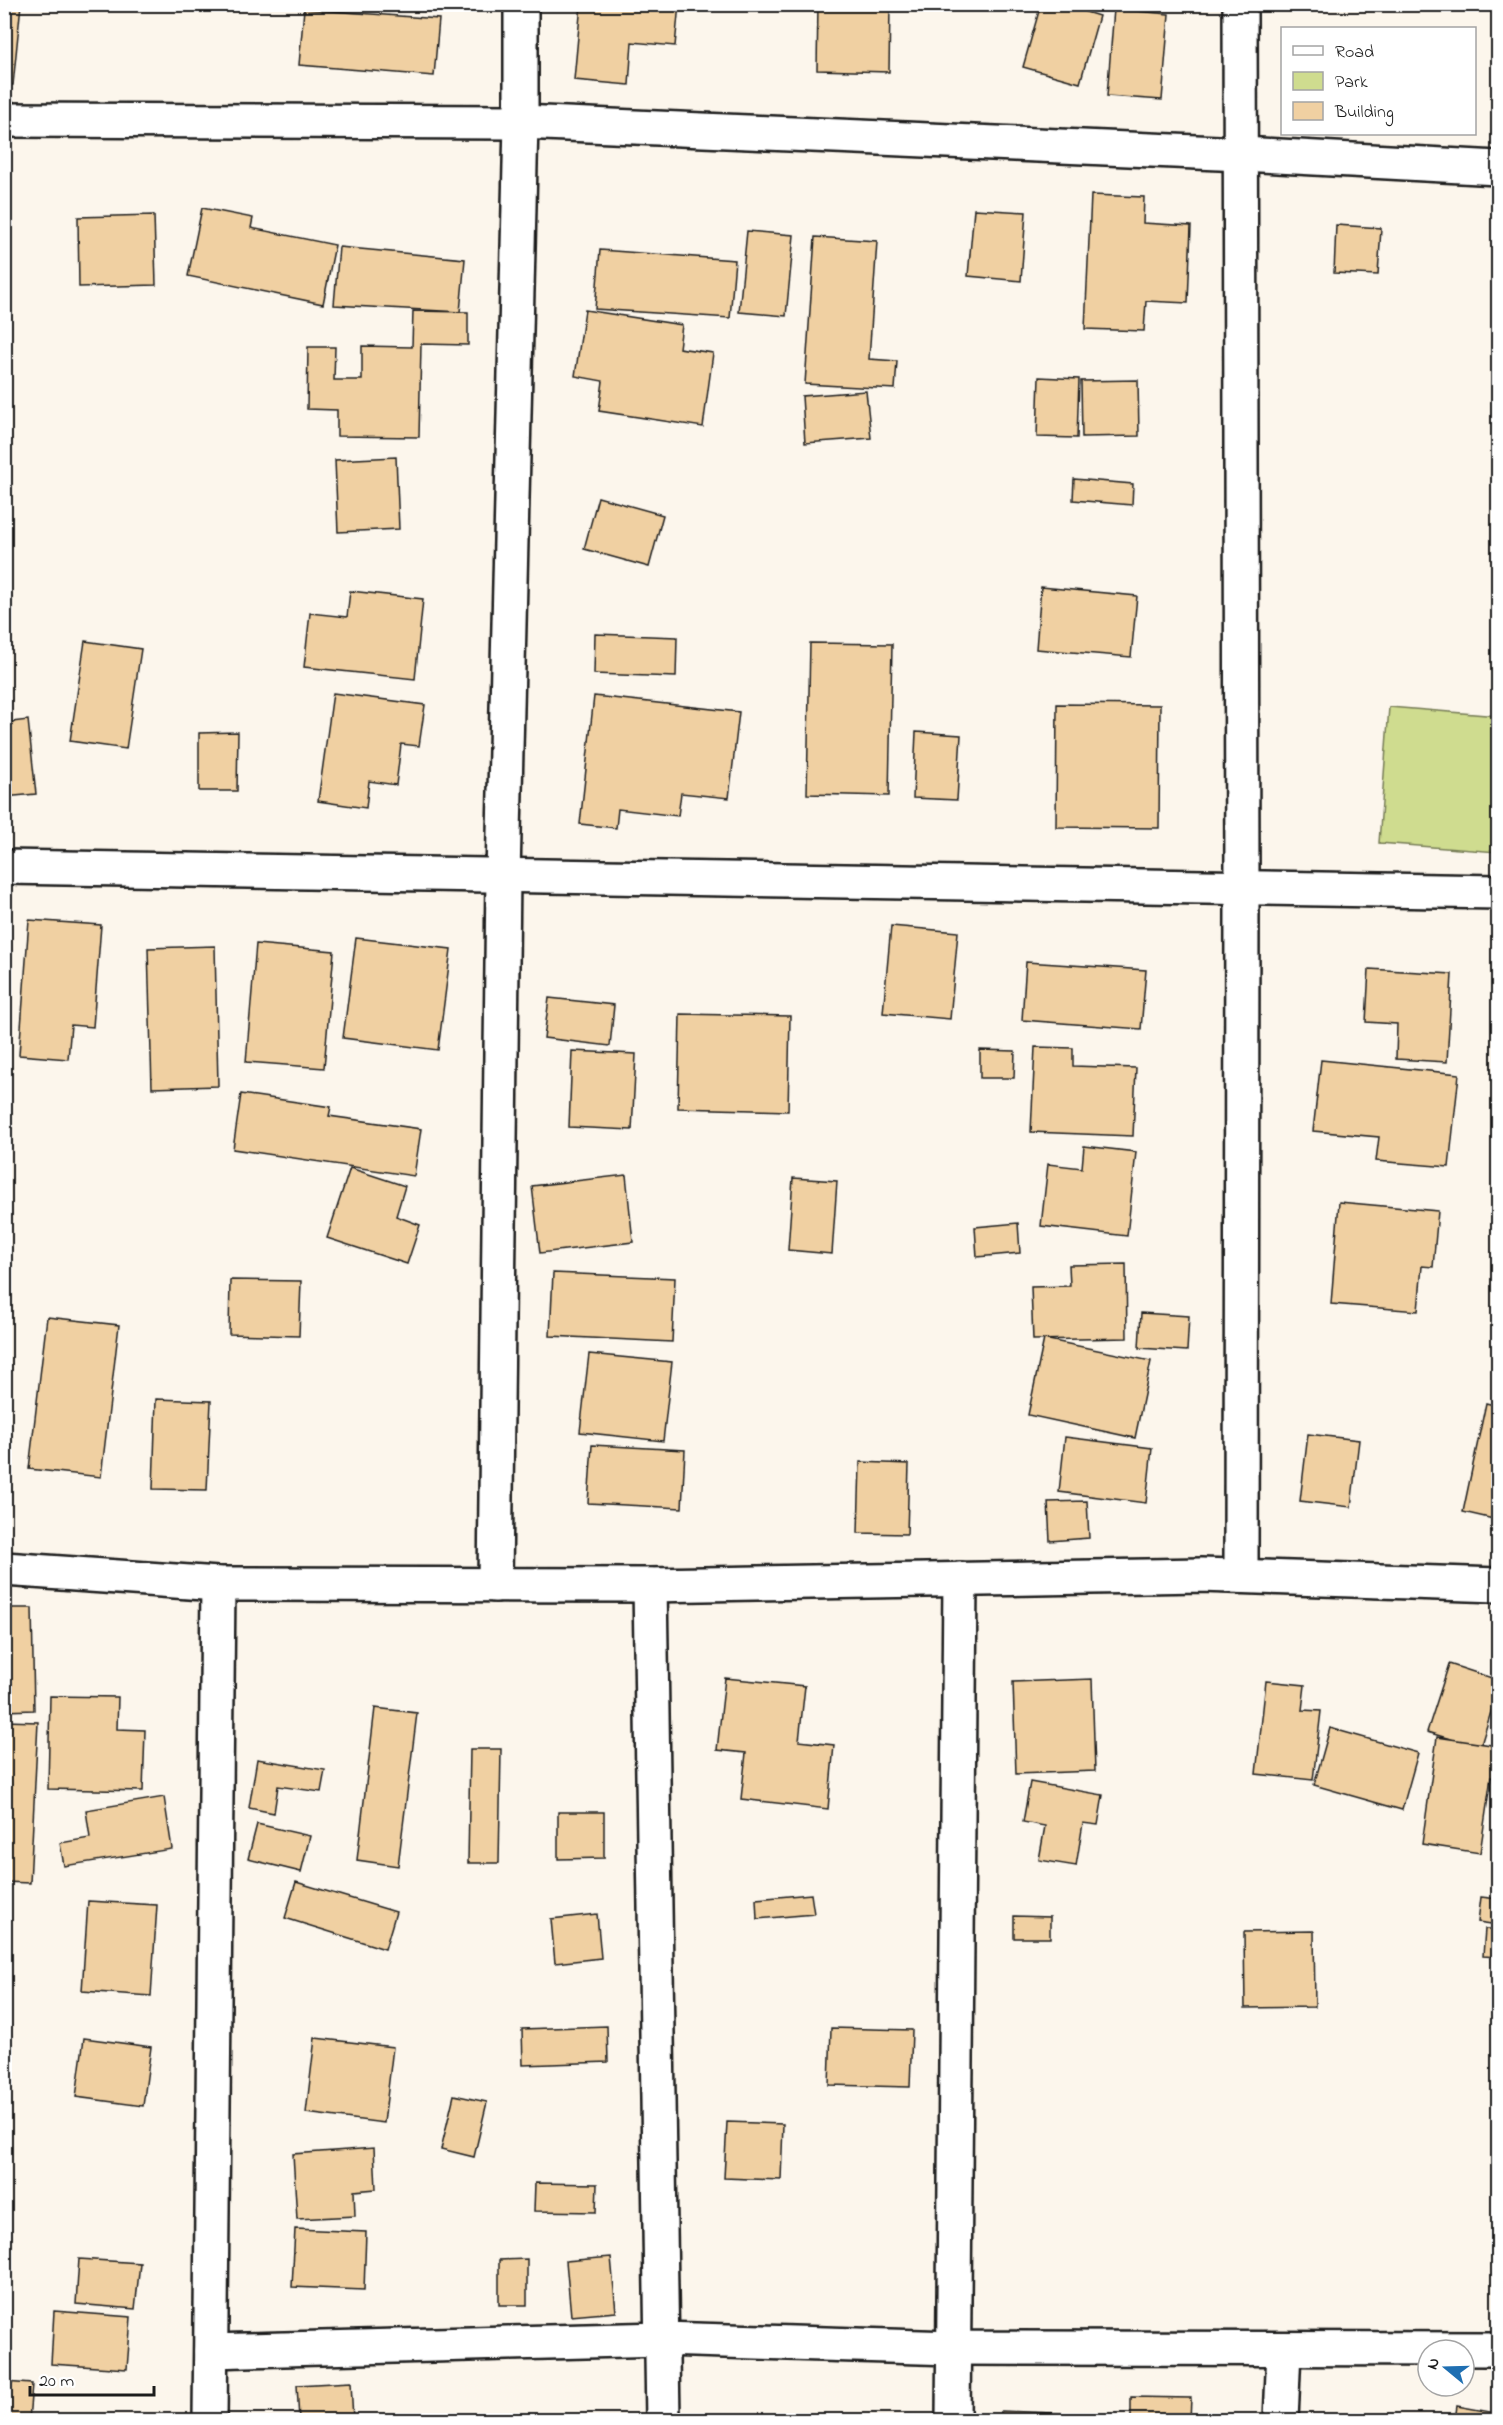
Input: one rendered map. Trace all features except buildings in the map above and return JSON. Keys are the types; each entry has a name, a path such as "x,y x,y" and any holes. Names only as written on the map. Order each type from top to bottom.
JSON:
{"street":[{"path":"495,1585 503,875 521,122 521,4"},
{"path":"1240,4 1242,154 1241,1576"},
{"path":"4,120 521,122 1242,154 1498,168"},
{"path":"4,867 1498,892"},
{"path":"4,1569 218,1584 651,1585 1201,1575 1498,1585"},
{"path":"952,2421 960,1579"},
{"path":"210,2421 218,1584"},
{"path":"651,1585 663,2421"},
{"path":"211,2351 662,2339 953,2348 1498,2349"},
{"path":"1281,2421 1284,2349"}],"green space":[{"path":"1389,707 1498,716 1498,852 1379,843"}]}
